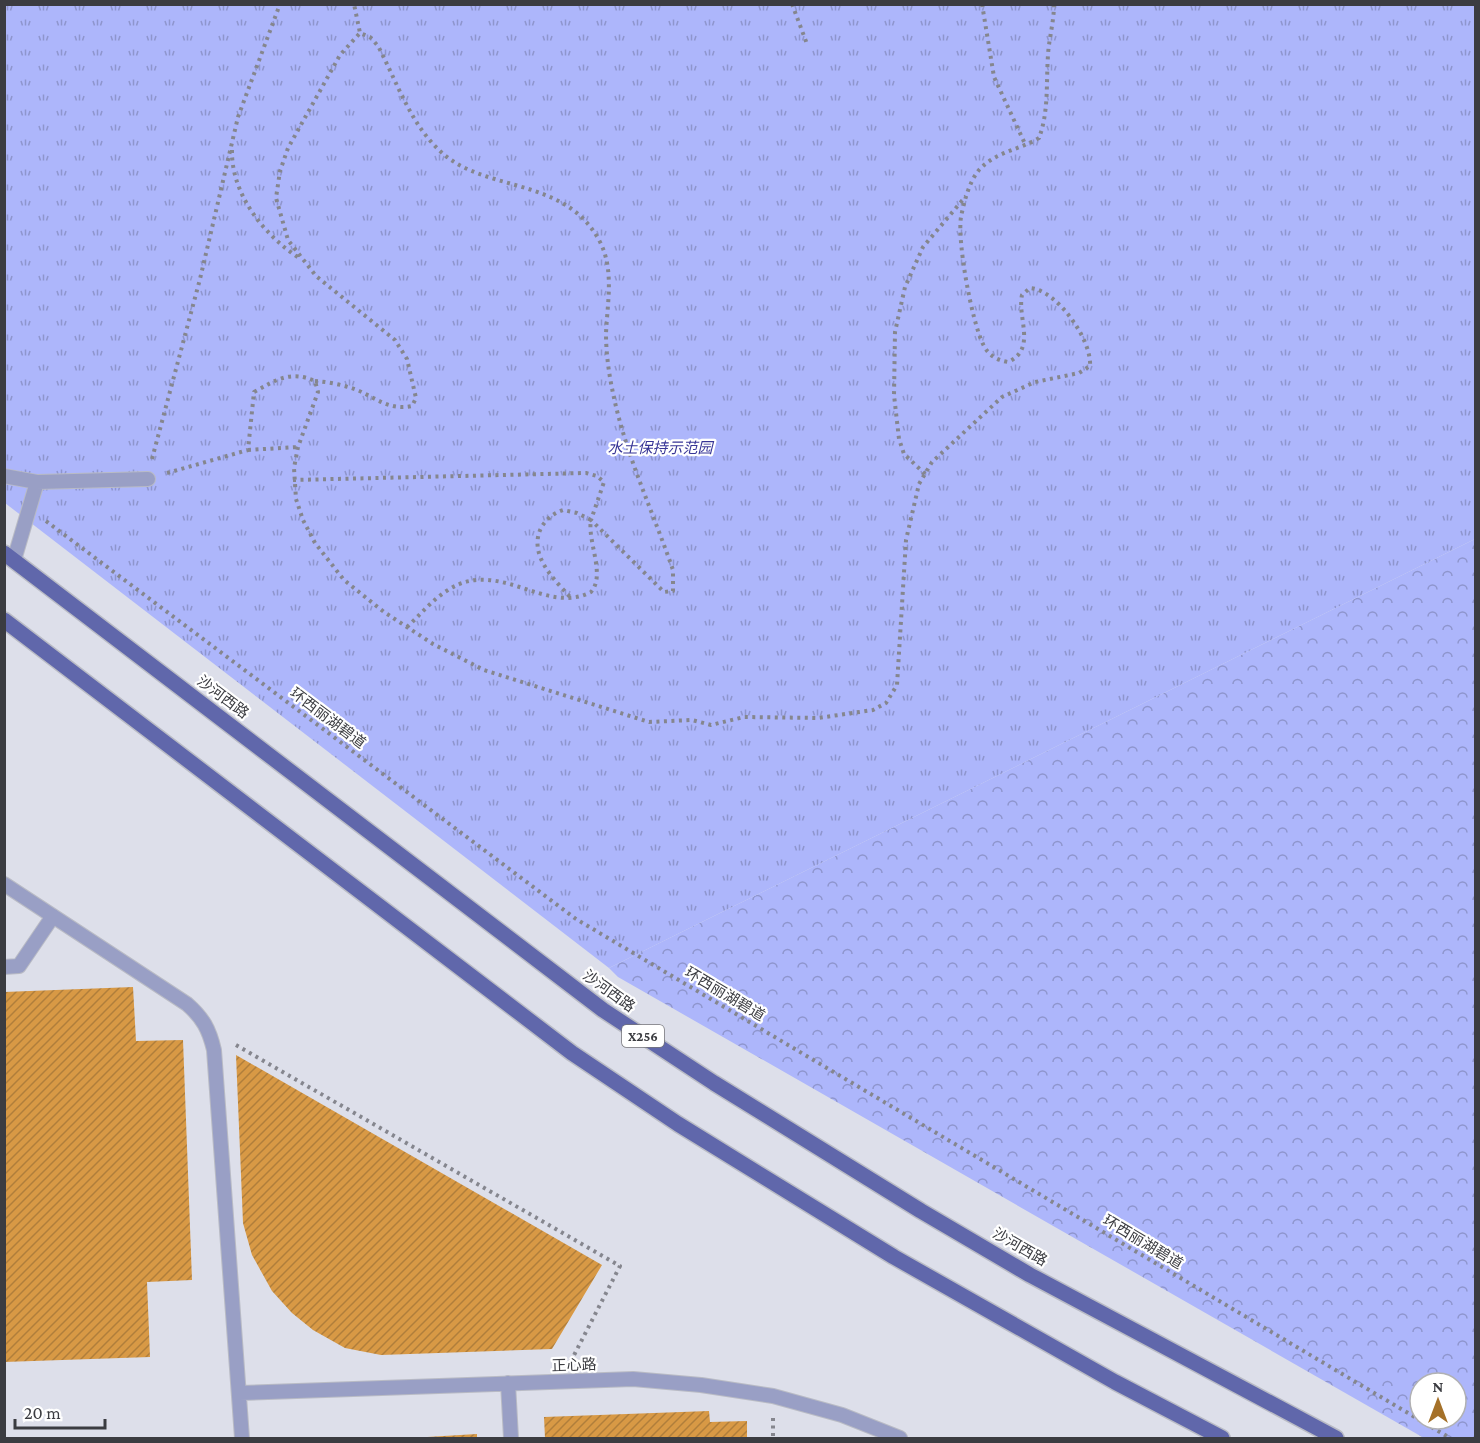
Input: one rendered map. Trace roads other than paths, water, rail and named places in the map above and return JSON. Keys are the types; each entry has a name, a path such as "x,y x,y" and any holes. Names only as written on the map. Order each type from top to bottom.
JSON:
{"main road":[{"name":"沙河西路","path":"9,556 603,1010 744,1102 921,1211 1060,1291 1336,1438"},
{"path":"4,620 572,1053 678,1124 894,1257 1064,1354 1222,1438"}],"lane":[{"path":"4,476 37,482 148,479"},
{"path":"9,556 37,482"},
{"path":"4,884 187,1004 202,1016 209,1030 214,1050 242,1438"},
{"path":"4,967 19,966 53,916"},
{"name":"正心路","path":"240,1393 633,1379 701,1385 773,1396 842,1414 900,1438"},
{"path":"508,1383 511,1438"}],"park label":[{"name":"水土保持示范园","path":"660,448"}]}
